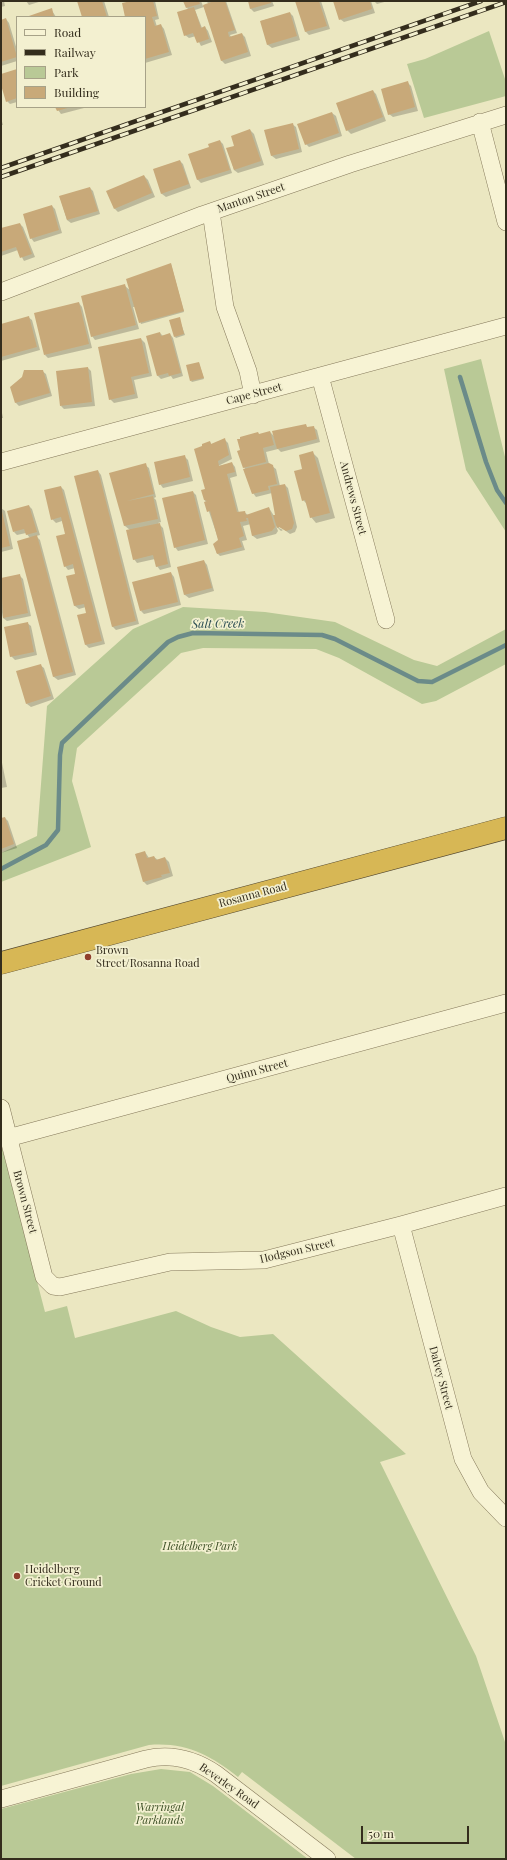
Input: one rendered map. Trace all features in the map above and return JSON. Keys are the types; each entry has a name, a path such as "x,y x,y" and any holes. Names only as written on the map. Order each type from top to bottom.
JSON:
{"highway":[{"name":"Rosanna Road","path":"1,963 506,828"}],"street":[{"name":"Manton Street","path":"1,292 211,212 350,164 506,115"},
{"path":"480,122 506,222"},
{"path":"211,212 225,307 248,371 253,395"},
{"name":"Cape Street","path":"1,462 506,326"},
{"name":"Andrews Street","path":"320,376 386,620"},
{"name":"Quinn Street","path":"8,1138 506,1003"},
{"name":"Brown Street","path":"1,1108 44,1277 53,1286 60,1287"},
{"name":"Hodgson Street","path":"60,1287 170,1262 264,1260 401,1226 506,1196"},
{"name":"Dalvey Street","path":"401,1226 463,1459 481,1492 506,1518"},
{"name":"Beverley Road","path":"1,1799 146,1759 164,1756 183,1758 201,1765 216,1774 327,1859"}],"green space":[{"path":"489,31 506,82 506,96 424,118 407,64 425,59"},
{"path":"481,359 506,461 506,532 466,470 444,369"},
{"path":"183,607 265,612 335,622 414,660 437,666 506,629 506,664 436,701 422,704 339,658 316,649 203,648 181,653 77,748 72,781 91,847 1,882 1,853 37,836 47,706 133,629"},
{"name":"Heidelberg Park","path":"1,1143 45,1312 67,1306 75,1338 176,1311 211,1327 240,1337 273,1334 406,1454 380,1462 476,1656 506,1745 506,1859 356,1859 242,1772 238,1777 207,1756 186,1748 175,1746 149,1745 1,1786"},
{"name":"Warringal Parklands","path":"161,1769 190,1772 213,1786 308,1859 1,1859 1,1809 131,1774"}],"building":[{"path":"77,1 102,1 107,16 82,16"},
{"path":"131,1 153,1 157,16 152,17 155,26 161,24 169,52 146,59 146,16 125,16 122,3"},
{"path":"183,1 199,1 200,4 186,8"},
{"path":"214,1 225,1 235,30 228,32 229,37 242,33 248,52 221,61 203,5"},
{"path":"248,1 271,1 271,3 250,9"},
{"path":"295,1 319,1 327,26 305,32"},
{"path":"333,1 370,1 372,9 339,20"},
{"path":"194,7 201,28 205,26 209,39 197,43 193,33 184,36 177,12"},
{"path":"52,8 54,16 29,16"},
{"path":"290,12 297,36 267,45 260,21"},
{"path":"6,18 16,57 1,62 1,20"},
{"path":"16,69 16,98 6,102 1,85 1,74"},
{"path":"408,81 415,107 388,115 381,89"},
{"path":"373,90 383,117 346,131 336,103"},
{"path":"56,108 68,108 57,111"},
{"path":"332,112 339,133 305,145 297,124"},
{"path":"293,123 299,149 271,156 264,130"},
{"path":"250,129 261,161 234,170 226,148 234,146 231,136"},
{"path":"220,140 230,170 197,180 188,154 209,147 208,144"},
{"path":"180,160 189,184 161,194 153,169"},
{"path":"144,175 152,193 114,209 106,191"},
{"path":"90,187 98,211 67,220 59,196"},
{"path":"52,205 59,230 30,239 23,214"},
{"path":"20,223 32,254 20,258 16,247 1,252 1,228"},
{"path":"171,263 184,311 139,323 126,279"},
{"path":"125,284 136,325 91,337 81,296"},
{"path":"79,302 89,344 44,355 34,313"},
{"path":"29,316 37,347 1,357 1,324"},
{"path":"180,317 184,334 174,337 169,320"},
{"path":"160,332 161,336 170,333 181,373 169,376 168,373 157,376 146,336"},
{"path":"141,338 149,373 131,377 135,394 109,400 98,347"},
{"path":"199,362 204,378 190,381 186,365"},
{"path":"88,367 92,402 60,406 56,371"},
{"path":"24,370 43,370 50,393 15,403 10,387 22,377"},
{"path":"306,424 307,427 314,426 317,439 277,449 272,431"},
{"path":"270,431 274,445 263,448 266,462 243,468 237,451 240,450 237,439 258,432 259,434"},
{"path":"225,438 229,455 218,461 219,466 232,462 235,472 227,474 237,512 245,511 246,515 269,507 275,527 272,531 252,536 248,518 246,518 247,521 240,522 244,536 239,538 242,547 217,554 213,544 218,540 210,511 207,512 204,502 207,501 204,500 201,490 205,489 194,449 210,441 211,444"},
{"path":"313,451 330,513 310,518 305,500 302,501 294,471 302,469 299,455"},
{"path":"185,455 190,477 159,485 154,462"},
{"path":"146,463 154,494 127,501 153,496 158,519 124,526 109,473"},
{"path":"269,463 273,465 277,484 268,486 269,490 252,494 243,469"},
{"path":"98,470 136,621 112,627 74,476"},
{"path":"285,484 294,523 292,529 286,531 279,527 277,528 273,515 275,515 270,487"},
{"path":"61,486 102,641 85,645 77,615 86,613 84,604 74,606 66,576 75,574 73,564 64,567 56,536 65,534 61,517 51,520 44,490"},
{"path":"193,491 205,540 174,548 162,498"},
{"path":"29,505 37,532 26,535 24,529 13,532 7,511"},
{"path":"1,507 10,546 1,548"},
{"path":"160,523 168,564 156,567 153,555 133,560 126,530"},
{"path":"37,535 73,672 53,677 17,541"},
{"path":"204,560 212,588 184,595 177,567"},
{"path":"171,572 178,602 140,611 132,582"},
{"path":"20,574 28,613 3,618 1,578"},
{"path":"28,622 34,652 10,657 4,627"},
{"path":"41,664 51,696 26,704 16,671"},
{"path":"5,817 14,844 1,849 1,818"},
{"path":"145,851 147,858 154,856 156,860 165,857 170,873 161,875 162,877 143,882 135,854"}],"waterway":[{"path":"460,377 486,462 497,490 506,503"},
{"name":"Salt Creek","path":"1,869 46,845 58,830 60,755 62,743 168,642 178,637 193,633 322,635 335,639 418,681 432,682 506,645"}],"railway":[{"path":"1,168 481,1"},
{"path":"1,177 506,2"}],"place":[{"name":"Brown Street/Rosanna Road","path":"88,957"},
{"name":"Heidelberg Cricket Ground","path":"17,1576"}]}
